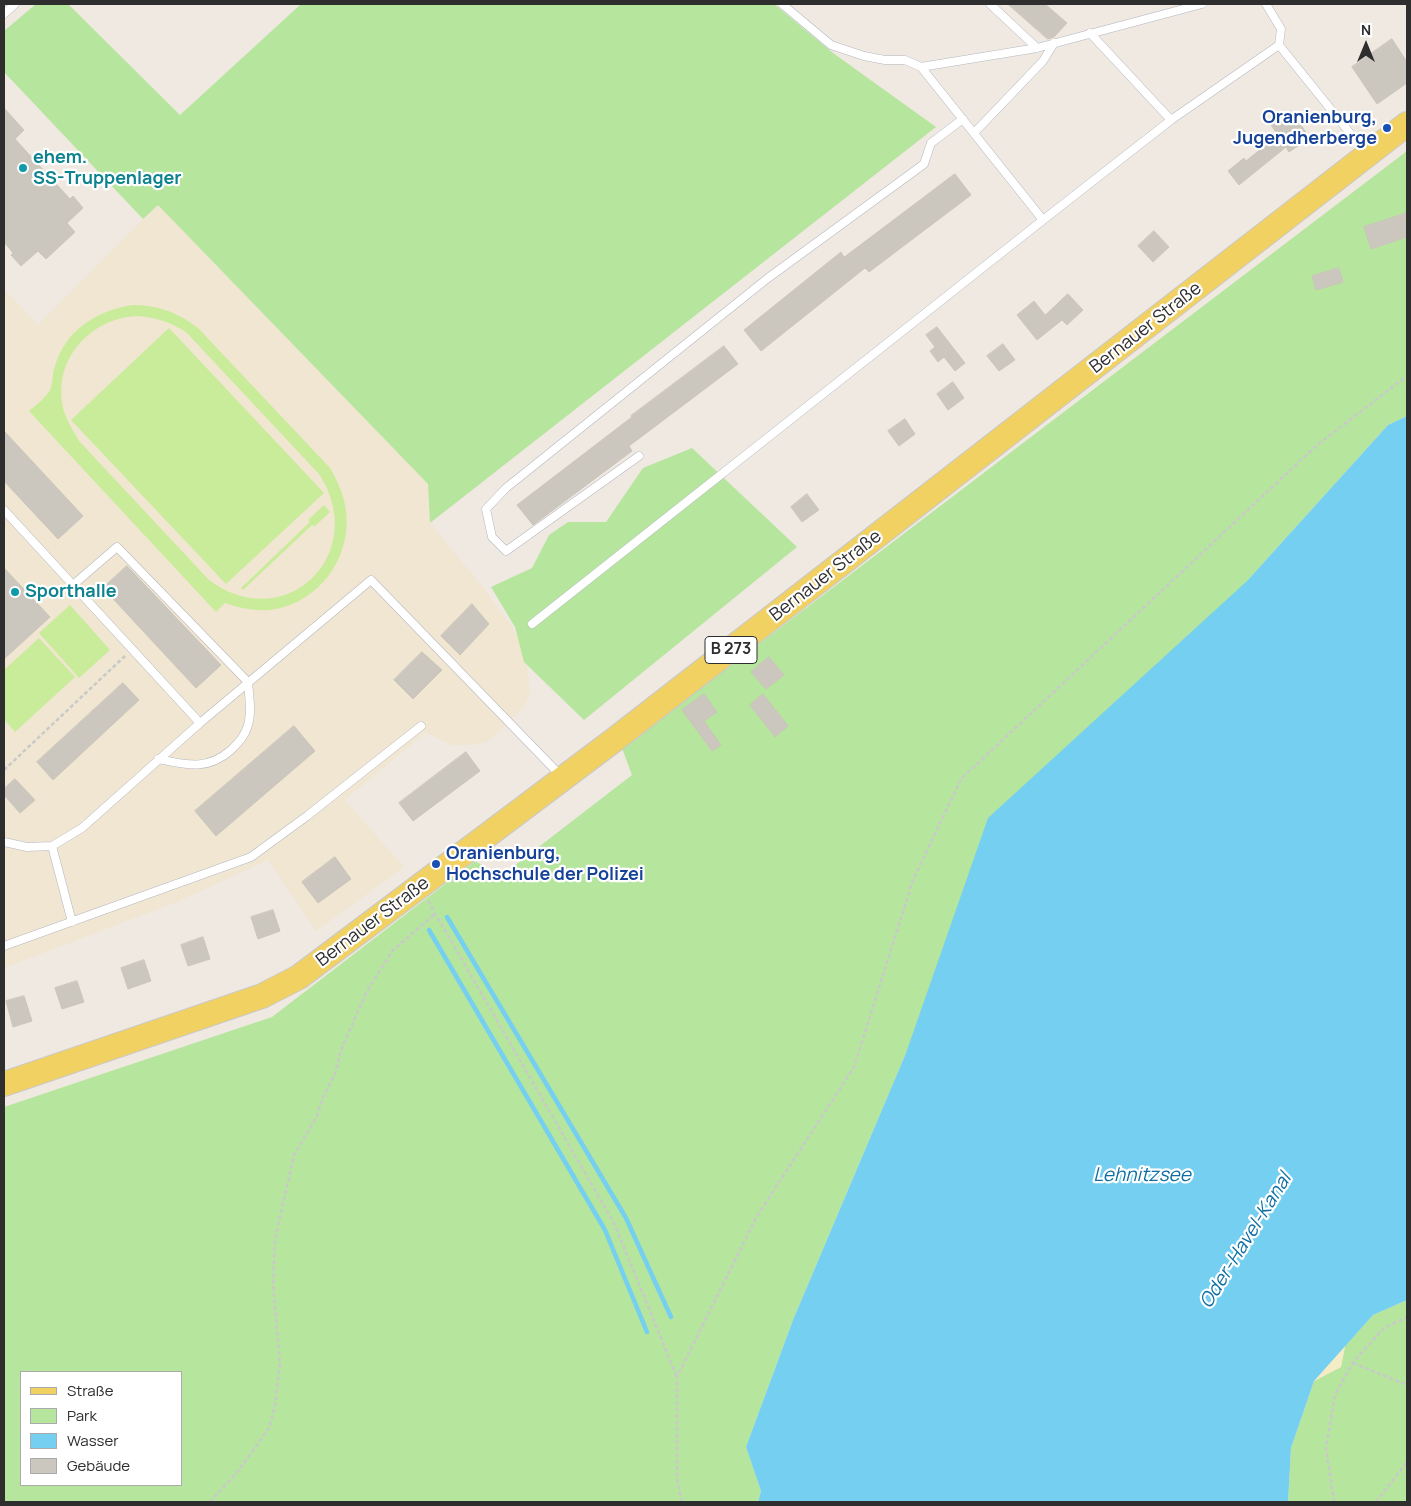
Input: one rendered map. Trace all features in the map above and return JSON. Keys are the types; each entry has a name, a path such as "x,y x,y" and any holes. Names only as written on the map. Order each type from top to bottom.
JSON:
{"main road":[{"name":"Bernauer Straße","path":"4,1084 262,996 300,977 564,778 1407,124"}],"lane":[{"path":"4,14 15,4"},
{"path":"782,4 831,46 864,56 885,60 904,60 921,67 1043,220"},
{"path":"990,4 1037,48"},
{"path":"921,67 1037,48 1202,4"},
{"path":"1266,4 1281,29 1279,45 1367,155"},
{"path":"1090,33 1171,120"},
{"path":"974,133 1043,61 1054,43"},
{"path":"532,624 1171,120 1279,45"},
{"path":"639,456 506,551 492,537 486,510 506,488 768,278 924,164 930,143 962,119"},
{"path":"4,510 200,722"},
{"path":"73,585 117,548 248,682 249,724 242,740 222,758 205,765 184,765 158,759"},
{"path":"4,842 27,847 52,846 82,828 200,722 371,580 564,778"},
{"path":"4,946 251,857 307,816 421,726"},
{"path":"52,846 72,922"}],"path":[{"path":"677,1377 757,1216 854,1067 913,880 961,779 1317,445 1407,376"},
{"path":"4,770 132,649"},
{"path":"420,888 614,1223 677,1377 677,1479 682,1502"},
{"path":"210,1502 238,1471 268,1428 275,1406 280,1365 273,1284 275,1239 294,1155 317,1116 323,1097 336,1074 341,1050 367,991 393,950 435,914"},
{"path":"1334,1502 1326,1448 1335,1395 1353,1362 1384,1328 1407,1317"},
{"path":"1353,1362 1407,1385"},
{"path":"1376,1502 1407,1462"}],"shaded area":[{"path":"158,204 428,484 430,523 486,591 513,628 526,658 530,693 524,707 489,741 470,745 451,745 426,732 345,800 404,867 316,931 268,860 179,901 4,968 4,289 38,325"}],"green space":[{"path":"36,4 68,4 180,115 301,4 774,4 833,53 936,127 430,523 428,484 158,205 143,219 4,72 4,31"},
{"path":"1407,151 1407,416 1388,425 1247,581 906,1053 793,1320 746,1447 761,1491 758,1502 4,1502 4,1107 272,1017 475,861 501,876 632,775 622,748"},
{"path":"132,305 150,306 167,310 198,328 330,468 336,478 345,505 346,529 343,545 337,561 328,576 303,599 287,606 270,610 247,609 225,603 216,612 29,411 49,392 60,353 75,332 95,317","holes":["136,316 162,321 186,332 319,474 332,504 334,532 327,558 312,578 291,593 266,599 238,595 209,580 79,441 69,424 61,396 62,378 76,348 88,335 102,326 118,319"]},
{"path":"169,328 324,493 226,584 71,420"},
{"path":"692,448 797,547 584,720 524,662 515,627 491,587 532,568 549,535 568,522 606,522 643,468"},
{"path":"324,505 330,512 315,526 312,525 243,590 241,588 310,522 308,520"},
{"path":"70,605 110,650 79,678 39,633"},
{"path":"39,638 75,677 15,732 4,719 4,670"},
{"path":"1407,1300 1407,1502 1288,1502 1291,1448 1314,1381 1341,1367 1345,1346 1373,1315"}],"sand":[{"path":"1345,1346 1341,1367 1314,1381"}],"water":[{"name":"Lehnitzsee","path":"1407,416 1407,1300 1373,1315 1314,1381 1291,1448 1288,1502 758,1502 761,1491 746,1447 793,1320 906,1053 988,818 1247,581 1388,425"}],"building":[{"path":"1008,4 1045,4 1067,23 1054,37 1048,39"},
{"path":"1392,39 1407,62 1407,83 1377,104 1352,67"},
{"name":"ehem. SS-Truppenlager","path":"4,108 24,130 15,139 70,199 73,196 83,208 67,223 75,232 46,259 38,251 21,266 11,255 13,253 4,242"},
{"path":"1291,111 1310,138 1289,152 1286,147 1239,185 1228,171 1244,158 1246,161 1278,135 1271,125"},
{"path":"955,174 971,195 869,272 865,268 761,351 744,330 841,252 844,257"},
{"path":"1407,213 1407,237 1371,249 1364,227"},
{"path":"1154,231 1169,247 1153,262 1138,246"},
{"path":"1339,268 1343,282 1316,290 1312,276"},
{"path":"1068,294 1083,310 1067,325 1062,320 1037,340 1017,315 1034,301 1045,315"},
{"path":"937,327 965,363 955,371 944,357 938,362 930,351 935,347 926,335"},
{"path":"1003,344 1015,360 999,371 987,356"},
{"path":"724,346 738,364 629,446 632,451 533,525 517,505"},
{"path":"953,382 964,398 948,410 937,394"},
{"path":"905,419 915,434 899,446 888,431"},
{"path":"4,431 83,516 58,539 4,481"},
{"path":"807,494 819,510 802,522 791,507"},
{"path":"127,566 221,665 196,688 103,588"},
{"name":"Sporthalle","path":"4,568 50,617 4,659"},
{"path":"472,604 489,624 460,655 441,636"},
{"path":"422,652 442,670 413,699 394,680"},
{"path":"769,657 784,675 766,689 751,672"},
{"path":"123,683 139,700 53,780 37,762"},
{"path":"704,694 717,712 704,721 721,745 712,751 682,710"},
{"path":"763,694 788,726 775,737 750,705"},
{"path":"294,726 315,751 216,836 195,811"},
{"path":"466,752 480,771 413,821 399,803"},
{"path":"15,779 35,800 20,813 4,795 4,789"},
{"path":"335,857 351,879 318,903 302,882"},
{"path":"273,910 280,931 258,939 251,917"},
{"path":"203,937 210,959 188,966 181,945"},
{"path":"144,960 151,981 128,989 121,968"},
{"path":"77,981 84,1002 62,1009 55,988"},
{"path":"24,996 32,1021 13,1027 6,1001"}],"waterway":[{"path":"447,917 626,1218 671,1317"},
{"path":"429,930 605,1230 647,1332"}],"place":[{"name":"Oranienburg, Jugendherberge","path":"1387,128"},
{"name":"ehem. SS-Truppenlager","path":"23,168"},
{"name":"Sporthalle","path":"15,592"},
{"name":"Oranienburg, Hochschule der Polizei","path":"436,864"}],"water label":[{"name":"Oder-Havel-Kanal","path":"1246,1241"}]}
